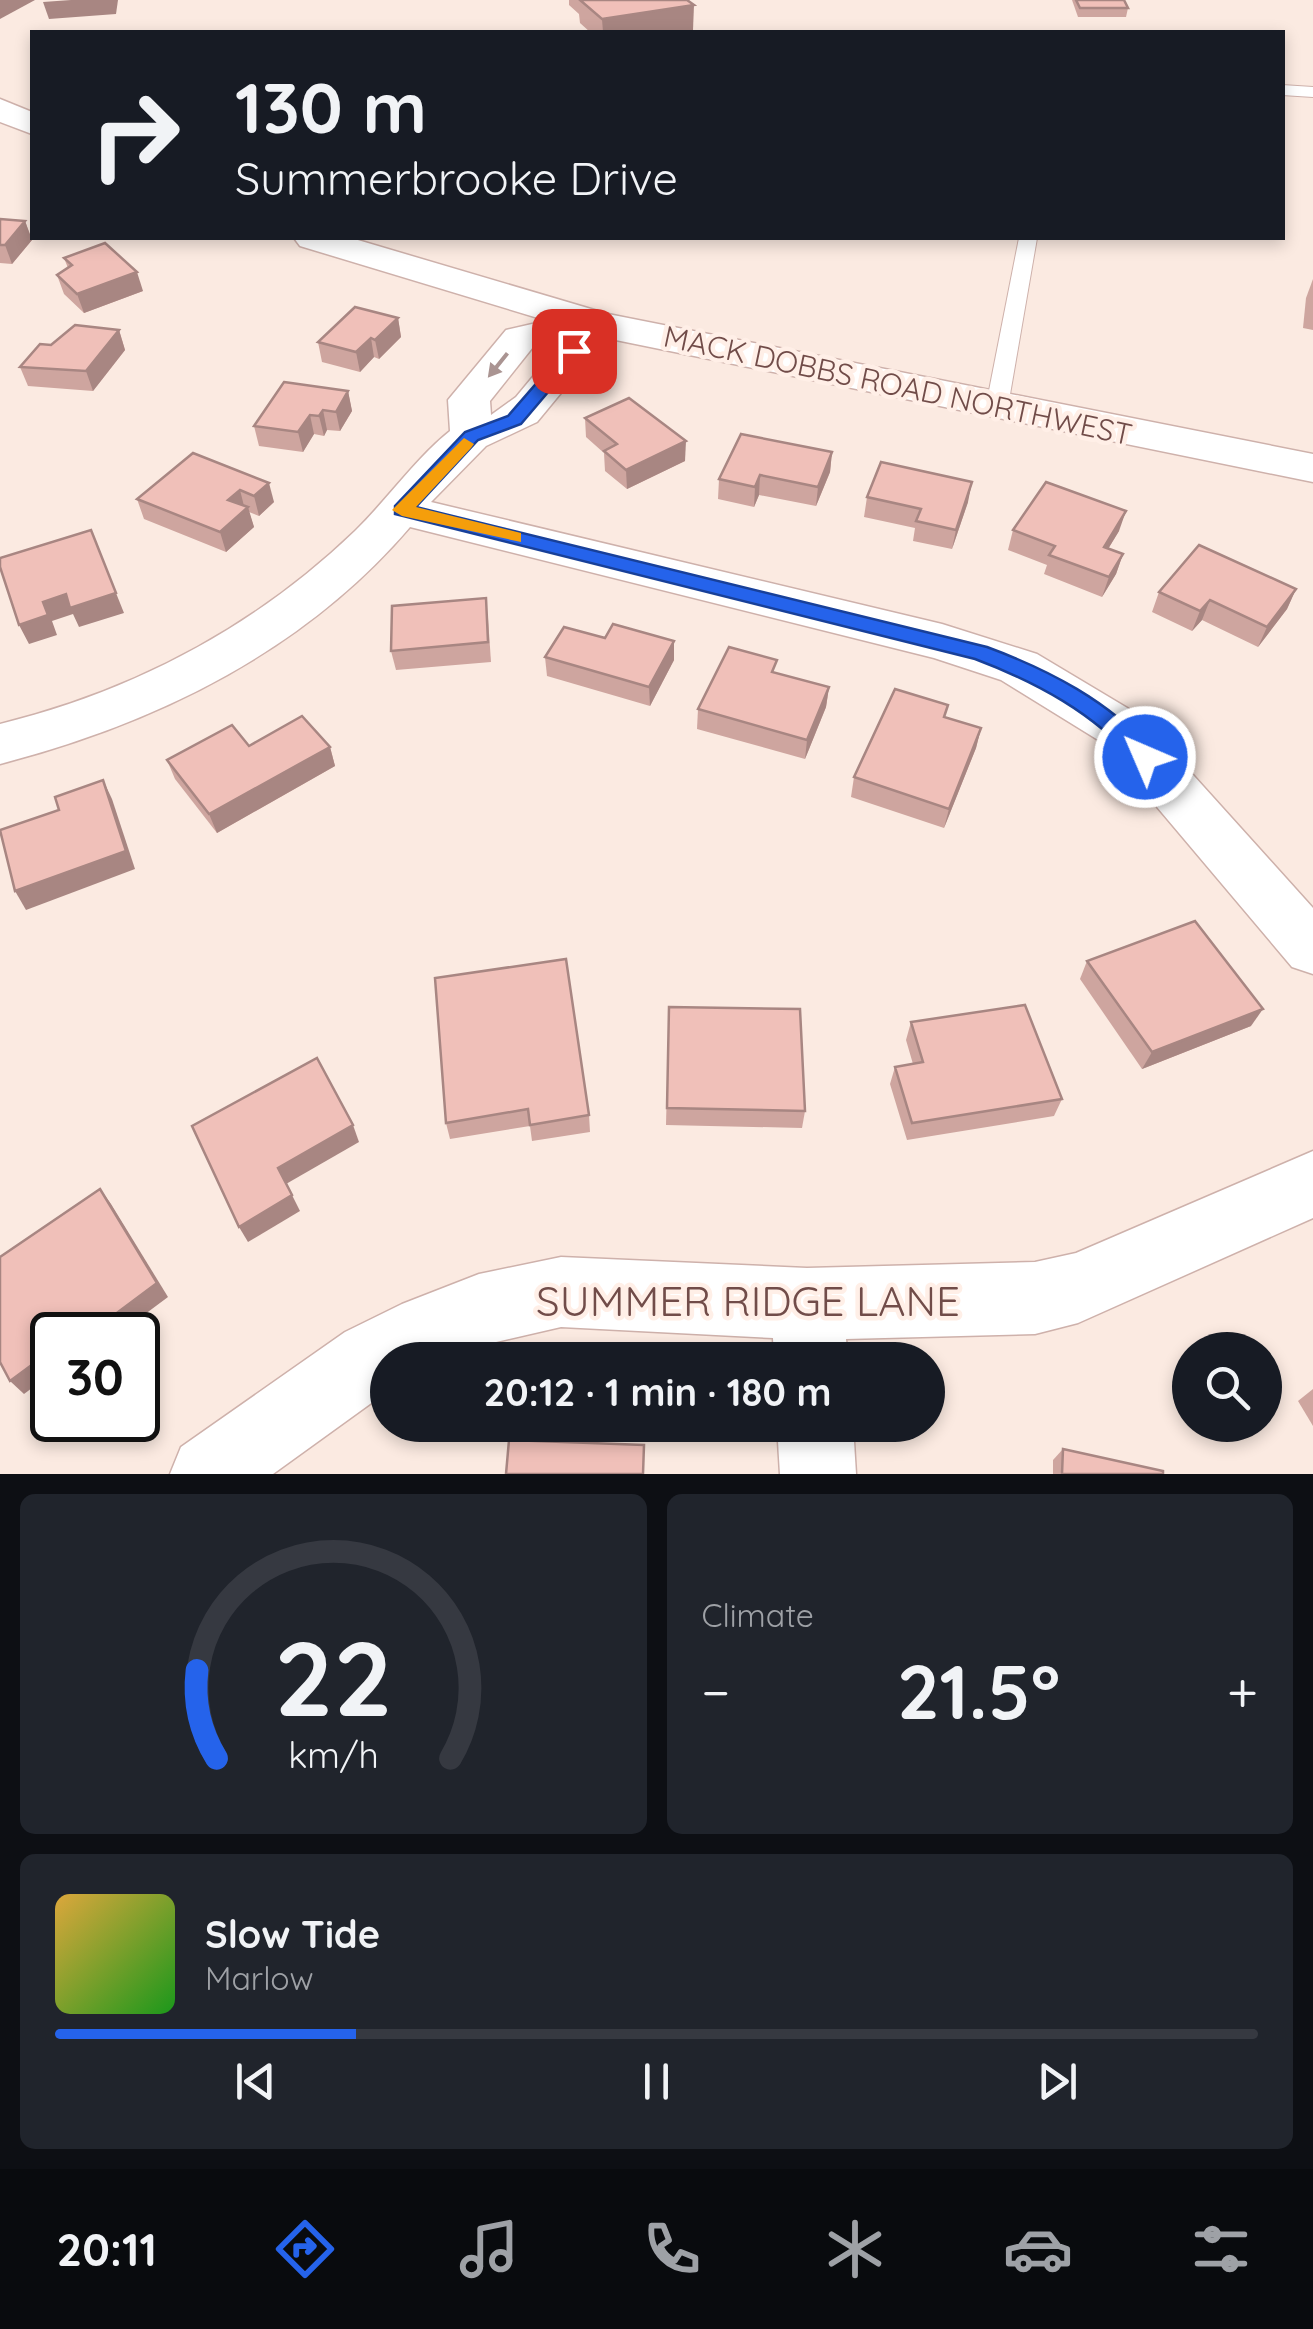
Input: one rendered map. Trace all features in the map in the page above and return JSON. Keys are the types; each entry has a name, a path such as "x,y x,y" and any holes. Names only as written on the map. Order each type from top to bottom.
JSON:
{"street":[{"path":"0,108 30,123"},
{"name":"MACK DOBBS ROAD NORTHWEST","path":"319,240 572,323 1313,468"},
{"path":"0,744 59,731 116,712 224,658 320,589 472,436 514,420 574,351 572,323"},
{"path":"402,510 942,642 1019,667 1121,729 1313,949"},
{"name":"SUMMER RIDGE LANE","path":"208,1474 372,1358 427,1329 480,1310 562,1292 809,1332 1035,1298 1064,1292 1313,1184"},
{"path":"816,1442 818,1474"}],"lane":[{"path":"1285,90 1313,92"},
{"path":"998,406 1028,240"}],"building":[{"path":"580,0 687,0 694,5 602,19"},
{"path":"1076,0 1124,0 1128,8 1080,8"},
{"path":"0,219 25,221 5,245 0,245"},
{"path":"105,243 137,272 77,294 57,275 72,265 64,258"},
{"path":"355,307 398,318 356,352 318,342"},
{"path":"75,325 119,330 86,371 20,367 40,344 51,345"},
{"path":"284,382 348,391 336,412 323,410 319,416 310,415 298,432 254,426"},
{"path":"629,398 686,441 626,470 604,451 617,444 585,418"},
{"path":"741,434 832,452 818,487 760,475 755,487 719,479"},
{"path":"193,453 269,483 254,496 240,490 228,500 248,507 220,532 137,499"},
{"path":"881,462 972,482 956,530 916,521 921,509 867,497"},
{"path":"1046,482 1126,511 1104,547 1123,554 1109,577 1049,555 1055,546 1013,530"},
{"path":"91,530 116,593 70,608 66,594 43,602 48,615 19,625 0,558"},
{"path":"1199,545 1296,589 1267,627 1210,600 1200,611 1159,592"},
{"path":"486,598 488,642 391,651 392,606"},
{"path":"613,624 674,641 649,687 545,657 564,627 605,638"},
{"path":"729,647 777,660 772,672 829,687 807,740 698,709"},
{"path":"895,689 948,705 944,717 981,728 949,809 854,777"},
{"path":"302,716 330,747 209,814 167,760 232,725 249,746"},
{"path":"103,780 126,851 15,891 0,830 59,810 55,797"},
{"path":"1195,921 1263,1009 1152,1052 1087,961"},
{"path":"566,959 589,1115 530,1125 528,1109 446,1123 435,978"},
{"path":"1025,1005 1062,1099 912,1123 895,1067 923,1062 911,1022"},
{"path":"669,1007 800,1009 805,1111 667,1108"},
{"path":"317,1058 353,1125 278,1168 292,1195 239,1227 192,1126"},
{"path":"100,1189 157,1283 118,1312 30,1312 30,1366 10,1381 0,1362 0,1257"},
{"path":"509,1442 644,1445 643,1474 506,1474"},
{"path":"1063,1449 1163,1471 1163,1474 1062,1474"}],"slow traffic":[{"path":"464,444 402,510 514,538"}],"route":[{"path":"574,351 514,420 472,436 402,510 980,652 1019,667 1086,704 1121,729 1145,757"}]}
